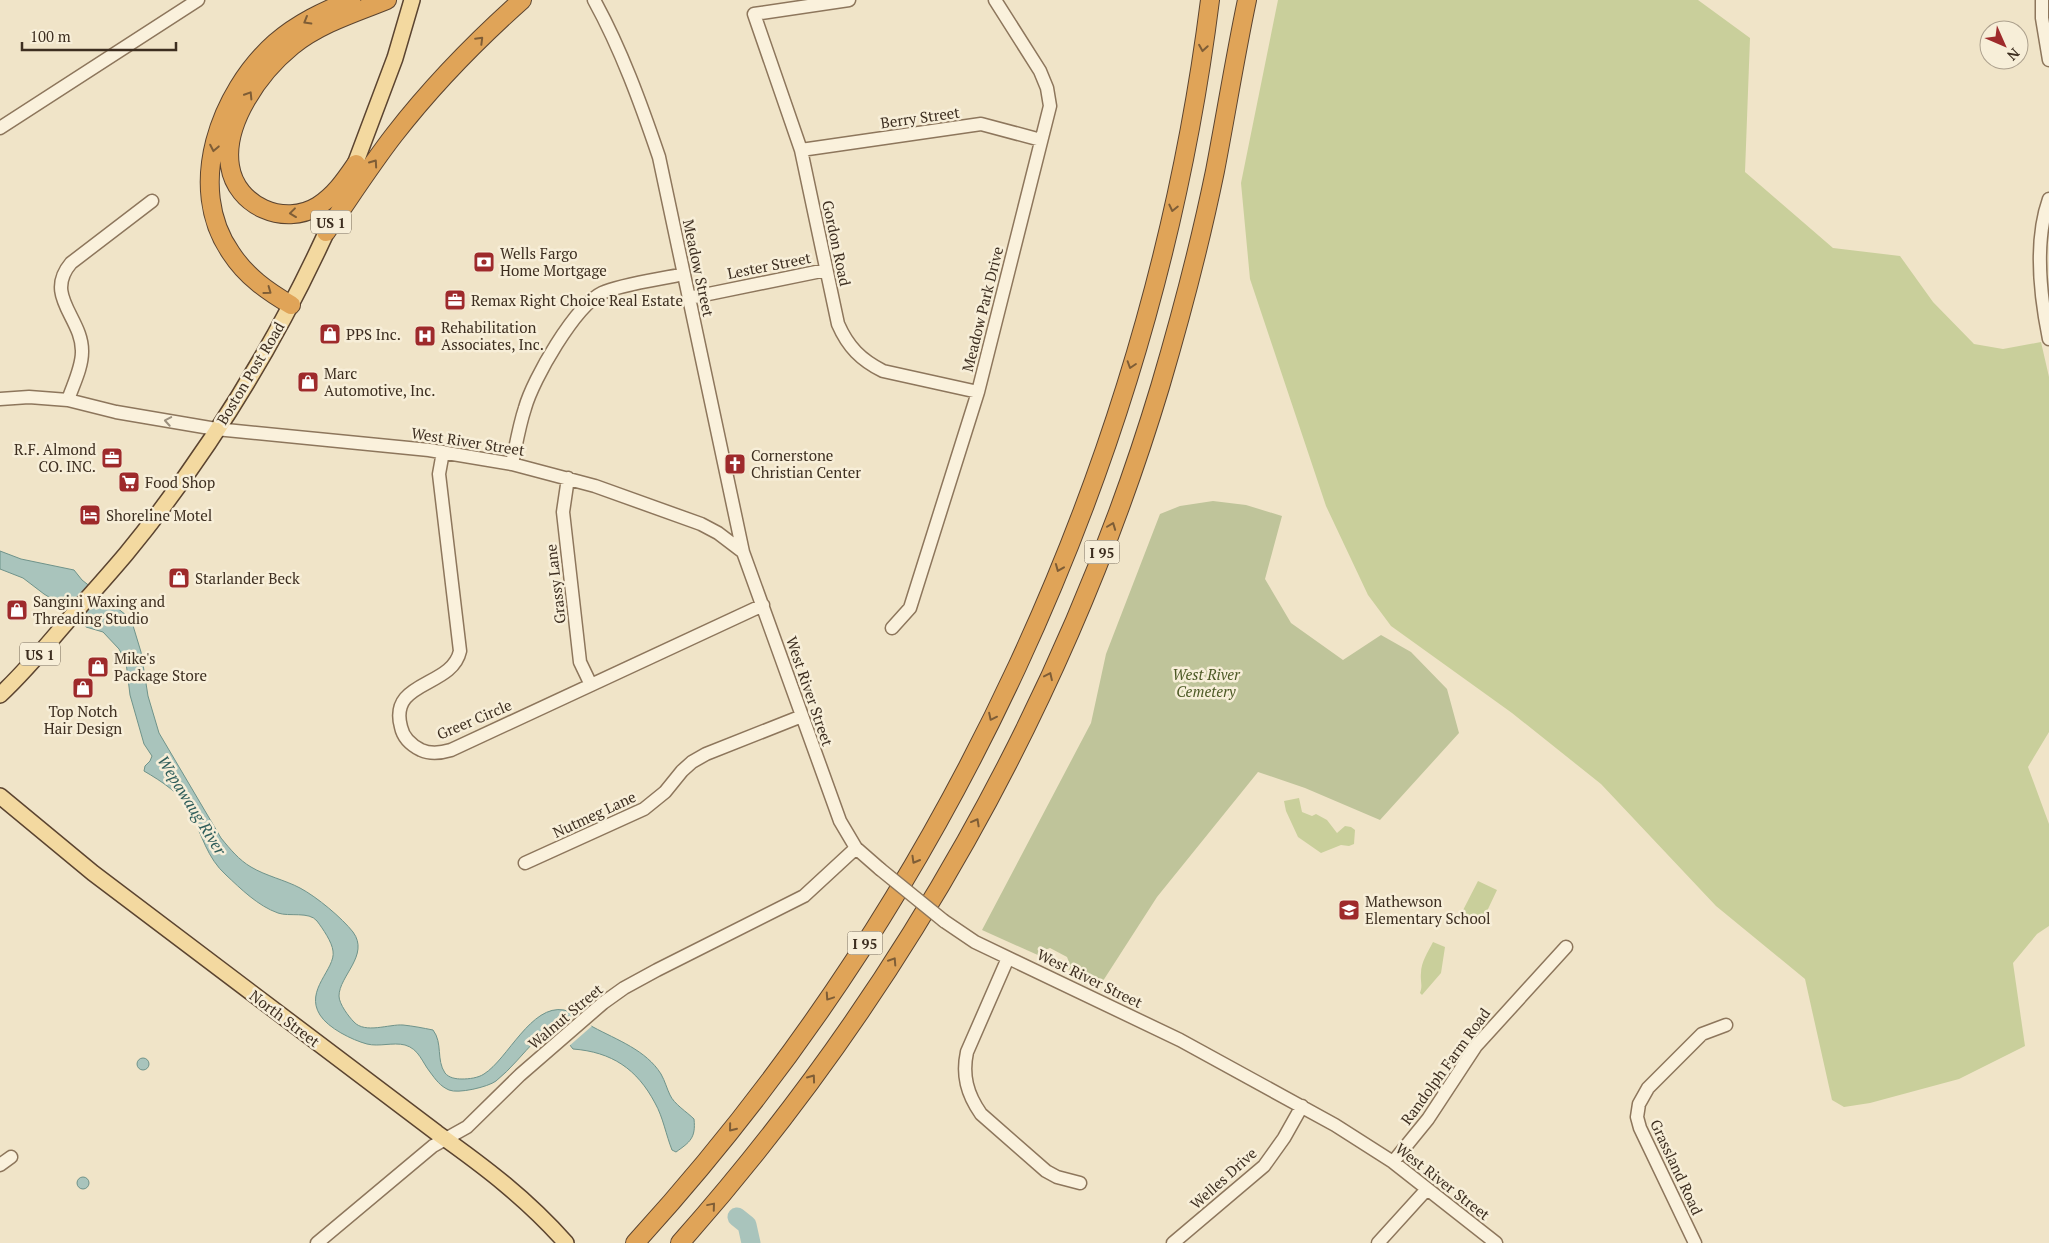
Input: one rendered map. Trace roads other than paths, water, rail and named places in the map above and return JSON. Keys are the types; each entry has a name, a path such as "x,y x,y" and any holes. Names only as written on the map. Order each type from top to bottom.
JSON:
{"highway":[{"path":"290,305 252,279 230,252 222,237 213,210 210,188 216,138 240,84 262,56 290,31 306,21 351,0"},
{"path":"326,232 381,152 413,112 472,47 522,0"},
{"name":"I 95","path":"635,1243 742,1116 810,1026 853,962 946,806 1011,679 1046,600 1085,502 1134,358 1156,276 1180,173 1195,98 1210,0"},
{"name":"I 95","path":"680,1243 739,1174 786,1114 877,986 932,900 969,835 1037,703 1107,539 1159,389 1180,318 1207,209 1245,0"},
{"path":"356,164 336,191 322,203 306,211 282,214 259,207 248,199 233,179 228,155 230,141 239,114 254,88 272,65 305,36 322,26 381,2"}],"main road":[{"name":"Boston Post Road","path":"0,695 38,657 101,584 164,505 258,363 290,305 326,232 356,164 395,58 412,0"},
{"name":"North Street","path":"0,796 93,873 491,1171 518,1194 566,1243"}],"street":[{"path":"0,128 198,0"},
{"name":"Meadow Street","path":"594,0 615,42 656,148 743,552"},
{"name":"Gordon Road","path":"849,0 754,14 801,150 838,324 846,341 860,357 883,371 978,392"},
{"name":"Meadow Park Drive","path":"892,628 910,608 978,392 1050,106 1047,88 1040,71 995,0"},
{"path":"2042,0 2042,18 2049,60"},
{"name":"Berry Street","path":"801,150 981,124 1041,140"},
{"path":"2049,199 2042,223 2041,236 2042,293 2049,339"},
{"path":"68,400 82,353 81,341 61,293 60,281 64,271 71,263 152,201"},
{"name":"Lester Street","path":"689,298 826,270"},
{"path":"512,464 525,407 535,384 546,362 583,310 594,298 603,293 684,274"},
{"name":"West River Street","path":"0,399 29,397 68,400 116,412 216,429 443,452 512,464 568,478 701,524 718,533 743,552 840,821 856,848 944,922 970,939 1180,1040 1302,1106 1393,1162 1496,1243"},
{"name":"Greer Circle","path":"443,452 439,474 460,651 454,665 443,674 408,694 400,712 399,719 402,733 418,748 432,753 444,752 763,605"},
{"name":"Grassy Lane","path":"568,478 563,512 580,662 591,685"},
{"name":"Nutmeg Lane","path":"525,863 644,809 665,792 692,762 706,754 802,716"},
{"name":"Walnut Street","path":"323,1241 433,1146 468,1127 520,1076 583,1020 624,988 804,896 856,848"},
{"name":"Randolph Farm Road","path":"1393,1162 1428,1119 1476,1046 1566,946"},
{"path":"1008,958 967,1052 964,1065 967,1088 981,1114 1046,1170 1056,1178 1080,1183"},
{"name":"Grassland Road","path":"1695,1243 1640,1128 1638,1110 1640,1099 1648,1088 1702,1034 1726,1025"},
{"name":"Welles Drive","path":"1173,1243 1264,1166 1284,1138 1302,1106"},
{"path":"0,1165 11,1157"},
{"path":"1378,1243 1427,1188"}],"water":[{"name":"Wepawaug River","path":"0,551 21,559 74,570 82,580 131,619 141,652 148,696 159,733 221,838 247,864 307,892 336,914 353,932 358,949 356,957 340,988 339,999 354,1022 359,1026 371,1028 403,1025 433,1030 438,1040 442,1068 445,1073 453,1078 465,1079 482,1075 493,1067 521,1034 541,1015 552,1010 567,1011 630,1046 655,1066 672,1098 694,1119 694,1131 691,1139 676,1152 672,1150 658,1108 640,1081 622,1064 611,1058 573,1049 558,1030 542,1033 496,1081 487,1086 453,1091 438,1082 417,1053 410,1047 400,1044 367,1044 354,1040 334,1029 320,1015 316,1006 318,989 333,958 331,944 322,928 317,921 309,916 278,913 257,902 219,868 209,854 187,806 177,794 144,771 152,756 144,744 130,695 126,662 119,649 103,632 86,627 62,605 23,578 0,569"},
{"path":"143,1058 149,1064 143,1070 137,1064"},
{"path":"83,1177 89,1183 83,1189 77,1183"}],"waterway":[{"path":"737,1217 747,1225 751,1243"}],"place":[{"name":"Wells Fargo Home Mortgage","path":"484,262"},
{"name":"Remax Right Choice Real Estate","path":"455,300"},
{"name":"PPS Inc.","path":"330,334"},
{"name":"Rehabilitation Associates, Inc.","path":"425,336"},
{"name":"Marc Automotive, Inc.","path":"308,382"},
{"name":"R.F. Almond CO. INC.","path":"112,458"},
{"name":"Cornerstone Christian Center","path":"735,464"},
{"name":"Food Shop","path":"129,482"},
{"name":"Shoreline Motel","path":"90,515"},
{"name":"Starlander Beck","path":"179,578"},
{"name":"Sangini Waxing and Threading Studio","path":"17,610"},
{"name":"Mike's Package Store","path":"98,667"},
{"name":"Top Notch Hair Design","path":"83,688"},
{"name":"Mathewson Elementary School","path":"1349,910"}],"park label":[{"name":"West River Cemetery","path":"1206,682"}]}
